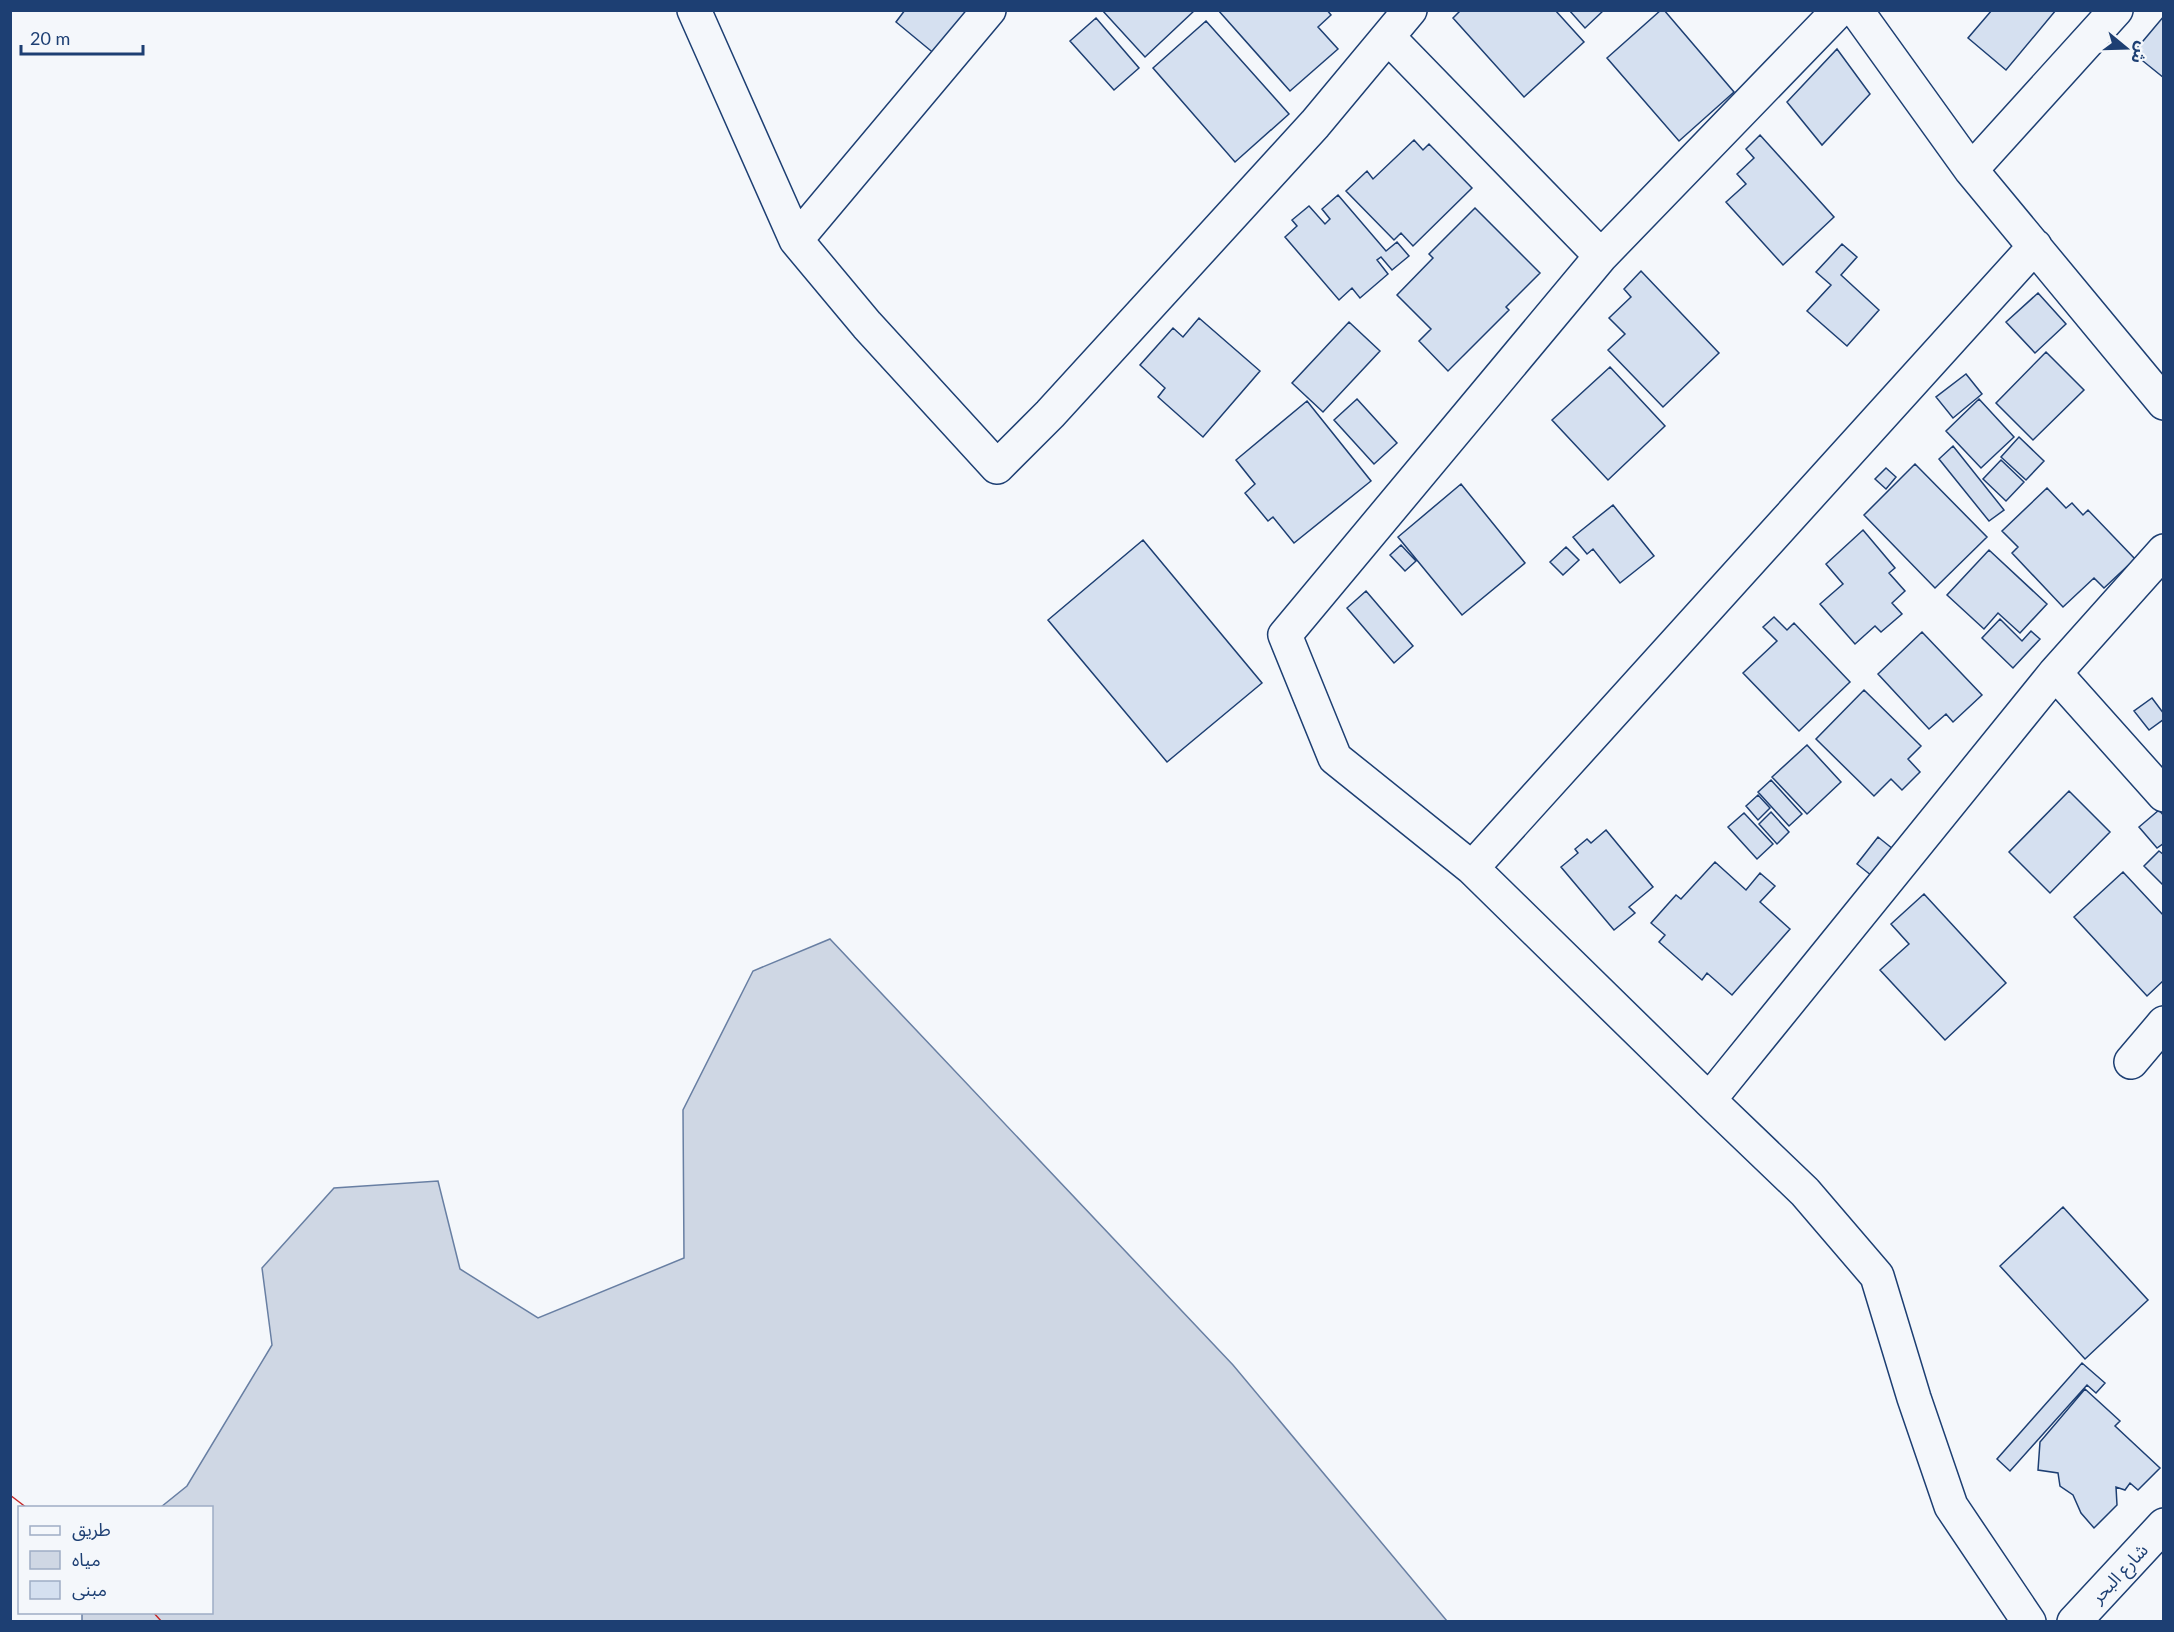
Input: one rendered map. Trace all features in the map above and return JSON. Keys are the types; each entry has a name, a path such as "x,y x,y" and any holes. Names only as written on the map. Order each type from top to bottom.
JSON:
{"street":[{"path":"694,10 796,240 867,325 997,466 1050,414 1316,124 1410,10"},
{"path":"796,240 989,10"},
{"path":"1839,10 1601,256 1285,635 1335,758 1472,868 1805,1192 1877,1276 1914,1398 1951,1506 2029,1622"},
{"path":"1856,10 1971,170 2159,387"},
{"path":"1971,170 2116,10"},
{"path":"1388,37 1601,256"},
{"path":"1472,868 2035,246"},
{"path":"1709,1100 2055,673 2163,551"},
{"path":"2055,673 2163,795"},
{"path":"2131,1062 2163,1023"},
{"name":"شارع البحر","path":"2074,1622 2163,1525"}],"water":[{"path":"830,939 1233,1365 1447,1621 82,1621 82,1614 213,1614 213,1506 162,1506 187,1486 272,1345 262,1268 334,1188 438,1181 460,1269 538,1318 684,1258 683,1110 753,971"}],"building":[{"path":"905,10 981,10 942,60 896,22"},
{"path":"1102,10 1195,10 1145,57"},
{"path":"1218,10 1327,10 1331,15 1318,27 1338,49 1290,91"},
{"path":"1461,10 1555,10 1584,42 1524,97 1453,18"},
{"path":"1569,10 1604,10 1585,28"},
{"path":"1661,10 1664,10 1734,92 1679,141 1607,58"},
{"path":"1992,10 2056,10 2006,70 1968,38"},
{"path":"2164,16 2164,78 2133,53"},
{"path":"1096,18 1139,68 1114,90 1070,41"},
{"path":"1206,21 1289,114 1235,162 1153,68"},
{"path":"1837,49 1870,94 1822,145 1787,102"},
{"path":"1760,135 1834,217 1783,265 1726,202 1746,184 1737,174 1754,158 1746,149"},
{"path":"1414,140 1423,150 1429,144 1472,188 1413,246 1401,233 1394,240 1346,191 1367,171 1373,179"},
{"path":"1338,195 1386,251 1397,242 1409,256 1392,270 1381,257 1377,260 1388,274 1360,298 1352,288 1339,300 1285,237 1297,226 1292,220 1309,206 1325,224 1330,219 1322,209"},
{"path":"1475,208 1540,273 1506,307 1509,310 1448,371 1419,341 1431,329 1397,295 1433,258 1429,254"},
{"path":"1842,244 1857,257 1841,275 1879,310 1847,346 1807,311 1831,285 1816,272"},
{"path":"1641,271 1719,353 1663,407 1608,350 1625,334 1609,318 1631,297 1624,289"},
{"path":"2038,293 2066,324 2035,353 2006,322"},
{"path":"1199,318 1260,371 1203,437 1158,397 1165,388 1140,365 1173,328 1183,337"},
{"path":"1349,322 1380,351 1323,412 1292,383"},
{"path":"2046,352 2084,390 2033,440 1996,403"},
{"path":"1610,367 1665,426 1608,480 1552,420"},
{"path":"1966,374 1982,394 1953,418 1936,397"},
{"path":"1357,399 1397,443 1374,464 1334,420"},
{"path":"1979,399 2014,437 1981,468 1946,431"},
{"path":"1307,401 1371,481 1294,543 1273,517 1268,521 1245,493 1255,484 1236,460"},
{"path":"2019,437 2044,461 2026,480 2001,457"},
{"path":"1953,446 2004,510 1989,521 1939,459"},
{"path":"2001,460 2024,482 2006,501 1983,479"},
{"path":"1915,464 1987,537 1935,588 1864,515"},
{"path":"1886,468 1896,477 1886,489 1875,479"},
{"path":"1461,484 1525,563 1462,615 1398,537"},
{"path":"2047,488 2066,508 2072,503 2083,515 2088,510 2135,559 2104,588 2094,578 2063,607 2012,553 2018,547 2002,531"},
{"path":"1613,505 1654,556 1620,583 1593,549 1587,554 1573,537"},
{"path":"1863,530 1895,568 1889,573 1905,591 1892,603 1902,614 1881,632 1875,626 1855,644 1820,604 1843,584 1826,564"},
{"path":"1143,540 1262,683 1167,762 1048,620"},
{"path":"1401,545 1416,561 1405,571 1390,555"},
{"path":"1566,547 1579,560 1563,575 1550,562"},
{"path":"1989,550 2047,604 2020,633 1998,613 1984,629 1947,595"},
{"path":"1366,591 1413,646 1394,663 1347,608"},
{"path":"1774,617 1787,630 1794,623 1850,682 1799,731 1743,673 1777,641 1763,627"},
{"path":"2000,619 2022,641 2031,631 2040,639 2013,668 1982,638"},
{"path":"1922,632 1982,695 1953,722 1946,714 1929,729 1878,674"},
{"path":"1864,690 1921,746 1908,759 1920,772 1902,790 1891,779 1874,796 1816,739"},
{"path":"2152,698 2164,714 2164,719 2149,730 2134,711"},
{"path":"1807,745 1841,782 1807,814 1772,777"},
{"path":"1771,780 1802,814 1789,826 1758,792"},
{"path":"2069,791 2110,832 2050,893 2009,852"},
{"path":"1758,795 1770,808 1758,820 1746,806"},
{"path":"2159,810 2164,816 2164,843 2157,848 2139,827"},
{"path":"1771,812 1789,832 1777,844 1759,824"},
{"path":"1744,813 1773,844 1757,859 1728,827"},
{"path":"1606,830 1653,887 1629,907 1635,913 1614,930 1561,867 1578,853 1575,849 1587,839 1591,843"},
{"path":"1878,837 1898,853 1877,880 1857,864"},
{"path":"2159,851 2164,855 2164,886 2144,866"},
{"path":"1715,862 1746,890 1760,873 1775,886 1760,902 1790,929 1732,995 1707,973 1702,980 1659,942 1665,935 1651,923 1676,895 1681,899"},
{"path":"2123,872 2164,916 2164,980 2147,996 2074,917"},
{"path":"1924,894 2006,983 1945,1040 1880,970 1909,944 1891,924"},
{"path":"2063,1207 2148,1300 2085,1359 2000,1266"},
{"path":"2082,1363 2105,1383 2096,1393 2087,1385 2010,1471 1997,1459"},
{"path":"2085,1389 2120,1421 2115,1426 2160,1468 2138,1490 2130,1483 2125,1490 2116,1487 2117,1505 2094,1528 2081,1513 2073,1495 2060,1486 2058,1473 2038,1470 2040,1442"}],"power":[{"path":"10,1495 24,1506"},
{"path":"155,1614 162,1622"}]}
